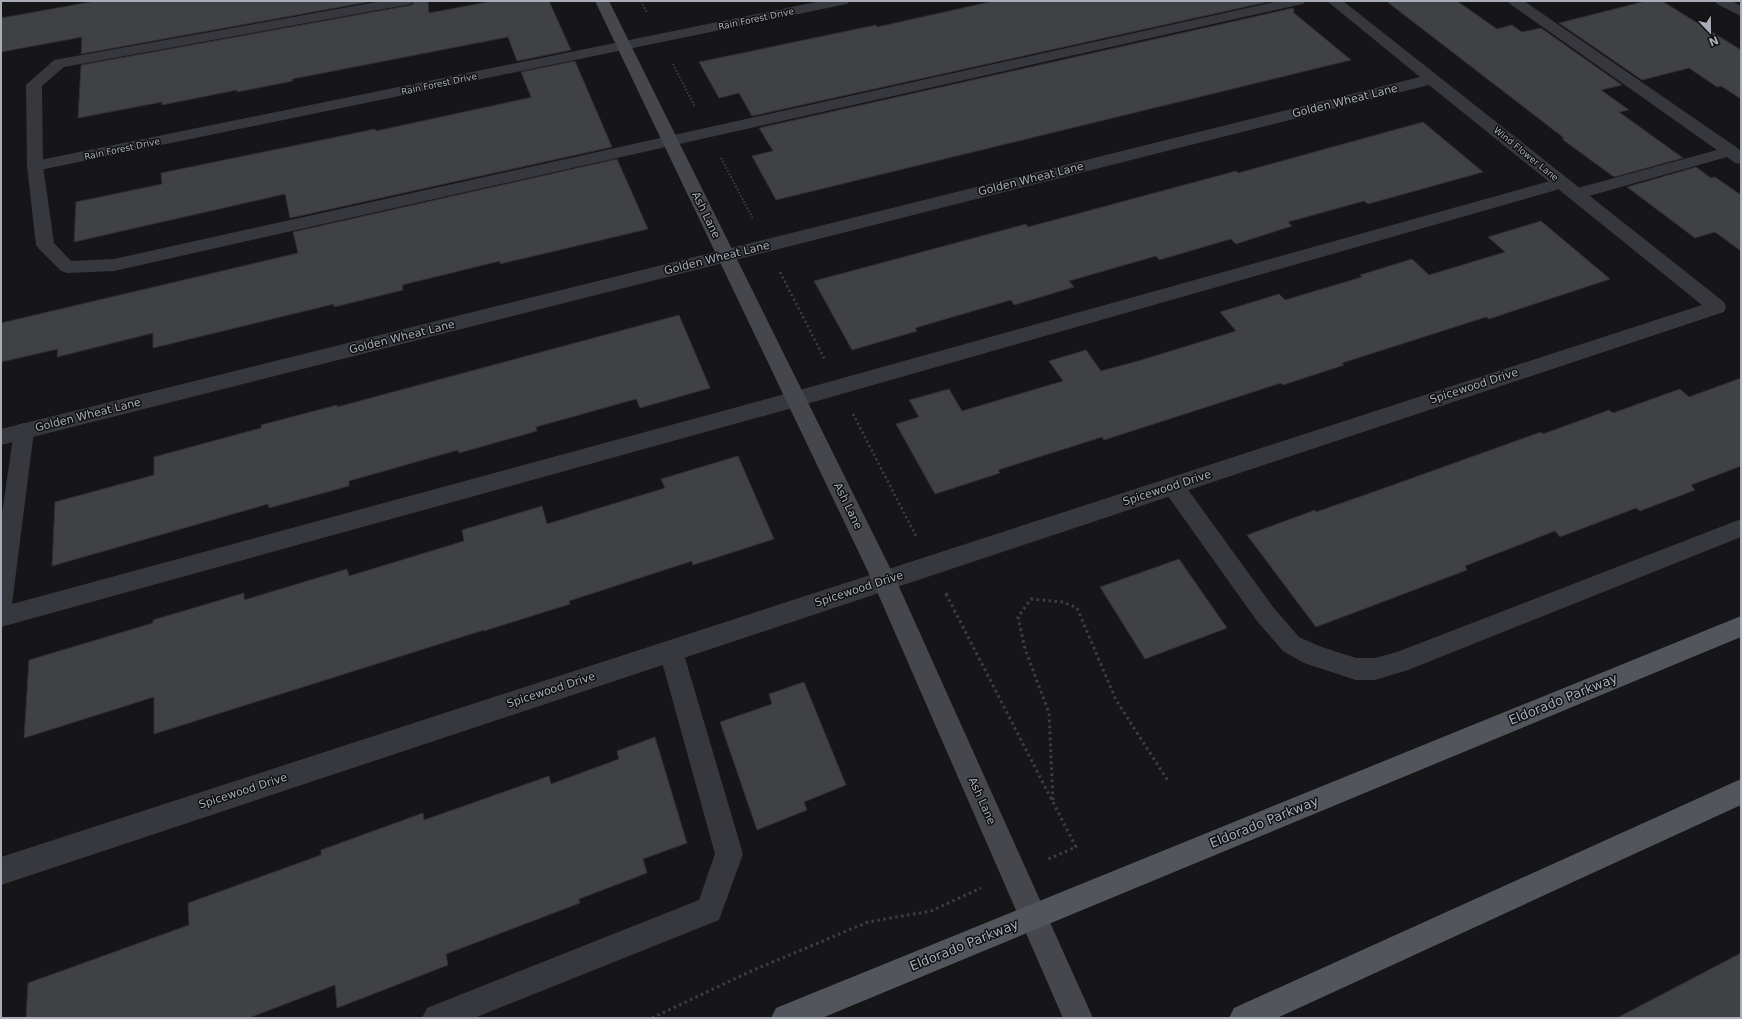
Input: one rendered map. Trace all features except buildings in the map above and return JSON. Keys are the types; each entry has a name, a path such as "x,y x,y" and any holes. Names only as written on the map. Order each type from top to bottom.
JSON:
{"main road":[{"name":"Eldorado Parkway","path":"786,1018 1741,626"},
{"path":"1244,1018 1741,792"}],"street":[{"path":"406,1 59,63 34,85 35,166 45,245 67,267 114,265 1298,1"},
{"name":"Ash Lane","path":"602,1 884,580 1078,1018"},
{"name":"Rain Forest Drive","path":"35,166 842,1"},
{"name":"Wind Flower Lane","path":"1334,1 1717,307"},
{"path":"1515,1 1735,155"},
{"path":"1722,1 1741,12"},
{"name":"Golden Wheat Lane","path":"1,437 1432,79"},
{"path":"1,617 1569,188 1735,155"},
{"name":"Spicewood Drive","path":"1,871 1717,307"},
{"path":"1,603 24,431"},
{"path":"1173,486 1265,614 1291,644 1338,665 1356,669 1375,669 1399,662 1741,528"},
{"path":"437,1018 709,910 729,854 671,651"}],"path":[{"path":"641,1 1076,847 931,911 868,922 749,972 652,1018"},
{"path":"1053,803 1050,713 1025,649 1018,616 1031,598 1063,602 1077,608 1116,700 1168,781"}]}
